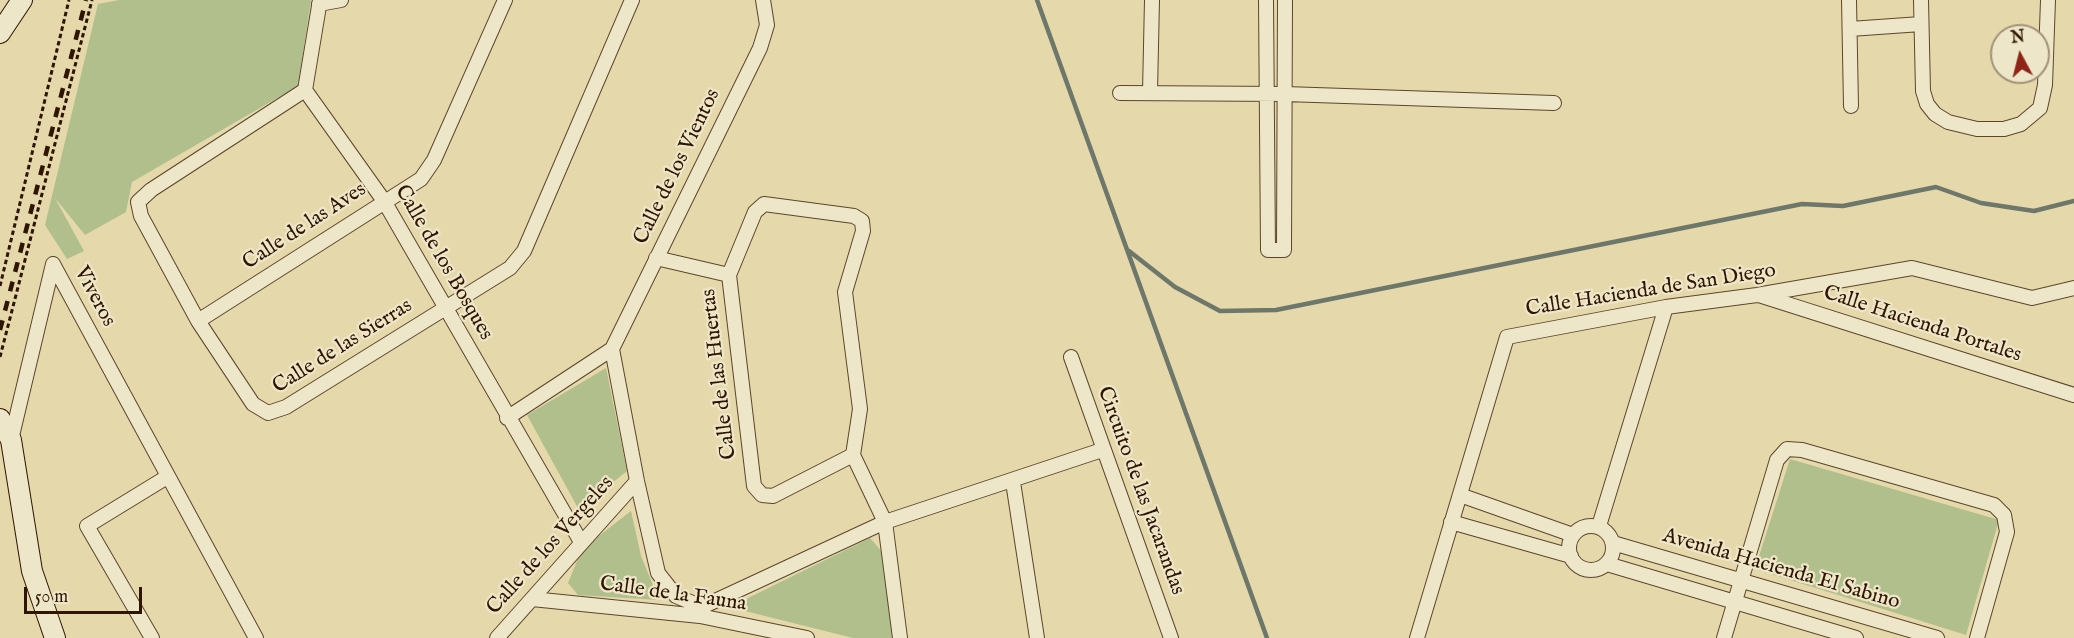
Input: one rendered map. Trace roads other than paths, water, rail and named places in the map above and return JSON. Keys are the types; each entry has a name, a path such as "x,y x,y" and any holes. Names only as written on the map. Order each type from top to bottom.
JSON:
{"street":[{"path":"0,33 21,0"},
{"path":"305,90 319,2 341,0"},
{"name":"Calle de las Aves","path":"198,321 421,179 434,160 505,0"},
{"name":"Calle de las Sierras","path":"305,90 151,190 138,202 141,216 198,321 253,404 268,413 286,407 510,268 524,250 632,0"},
{"name":"Calle de los Vientos","path":"612,349 760,48 766,25 763,0"},
{"path":"1150,92 1152,0"},
{"path":"1266,0 1268,250 1284,250 1285,0"},
{"path":"1849,0 1851,106"},
{"path":"1921,0 1923,91 1927,104 1935,114 1948,122 1977,129 2004,129 2027,121 2040,108 2045,85 2048,0"},
{"path":"1850,29 1921,24"},
{"name":"Calle de los Bosques","path":"305,90 384,201 507,418 581,542"},
{"path":"1120,93 1285,94 1554,103"},
{"name":"Calle de las Huertas","path":"764,204 854,216 862,221 863,231 845,292 860,409 853,455 773,496 762,495 753,486 729,275 755,212 764,204"},
{"path":"656,258 729,275"},
{"name":"Viveros","path":"11,440 53,264 256,638"},
{"name":"Calle Hacienda de San Diego","path":"1417,638 1507,337 1666,307 1757,295 1912,268 2032,298 2074,288"},
{"name":"Calle Hacienda Portales","path":"1757,295 2074,395"},
{"path":"1599,526 1666,307"},
{"path":"507,418 612,349 637,481 658,573 676,596 701,611 885,522 1013,482 1102,450"},
{"name":"Circuito de las Jacarandas","path":"1071,357 1102,450 1171,638"},
{"path":"0,419 11,440 32,571 55,638"},
{"path":"1724,638 1777,460 1787,449 1802,450 1994,505 2004,515 2007,532 1977,638"},
{"path":"853,455 885,522 900,638"},
{"path":"152,638 87,526 167,477"},
{"name":"Calle de los Vergeles","path":"497,638 637,481"},
{"path":"1013,482 1037,638"},
{"path":"1460,495 1573,535"},
{"path":"1451,522 1571,556 1584,569 1596,569 1607,564 1614,551 1611,536 1599,526 1584,526 1573,535 1569,546 1571,556"},
{"name":"Avenida Hacienda El Sabino","path":"1613,543 1937,638"},
{"name":"Avenida Hacienda El Sabino","path":"1607,564 1856,638"},
{"name":"Calle de la Fauna","path":"532,599 701,611 807,638"}],"waterway":[{"path":"1037,0 1267,638"},
{"path":"1129,251 1175,287 1220,311 1276,310 1802,204 1843,206 1936,187 1981,203 2034,211 2074,201"}],"railway":[{"path":"0,330 86,0"}]}
